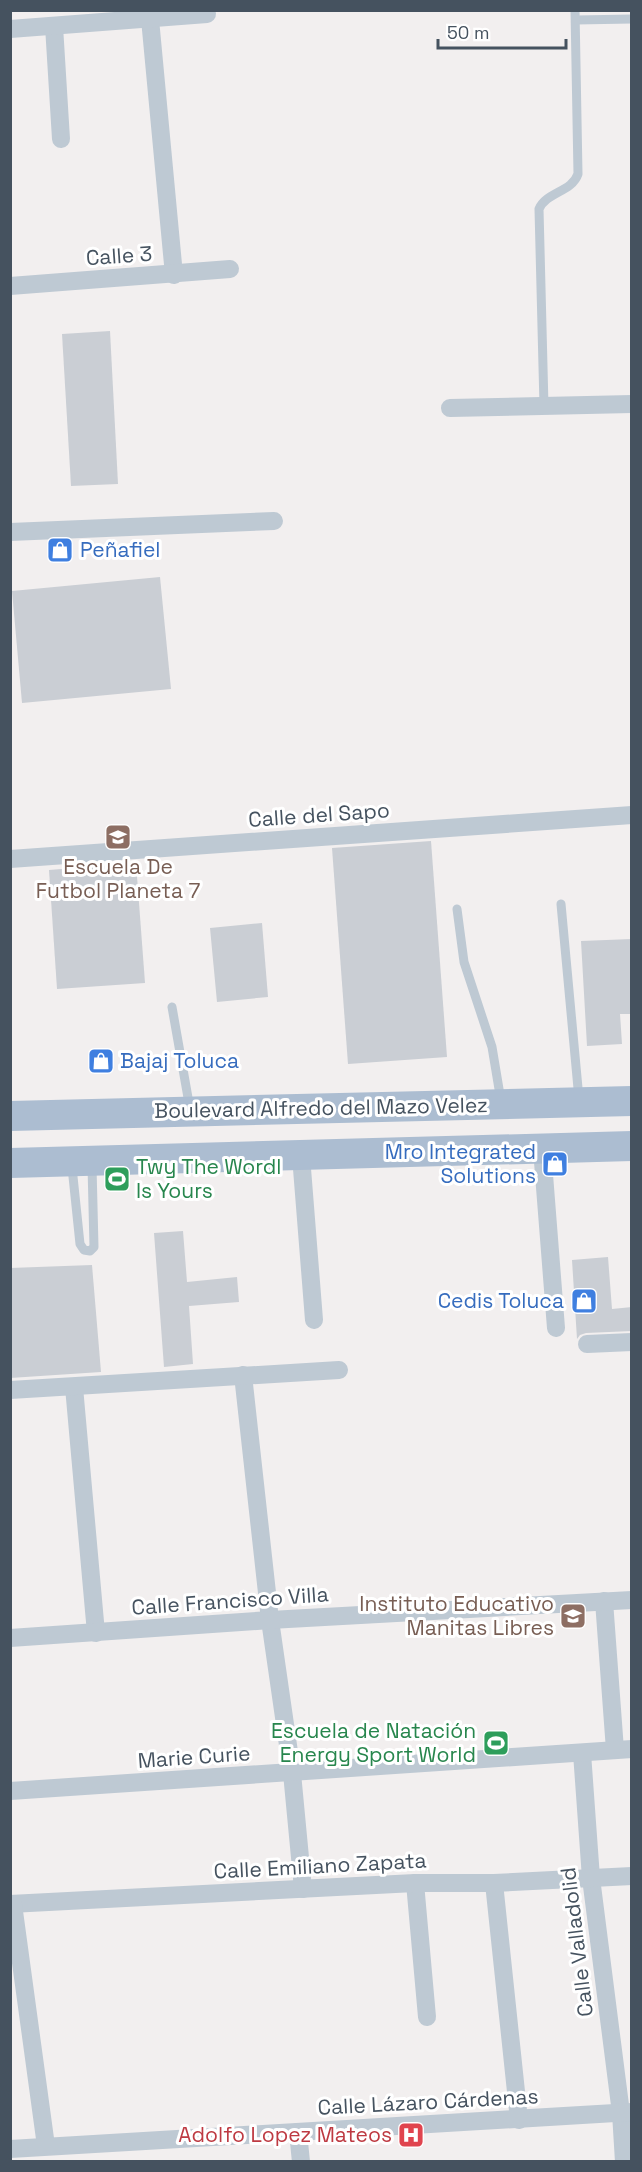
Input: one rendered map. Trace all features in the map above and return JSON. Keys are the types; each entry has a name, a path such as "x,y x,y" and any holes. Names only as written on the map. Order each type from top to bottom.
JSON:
{"main road":[{"name":"Boulevard Alfredo del Mazo Velez","path":"10,1116 632,1101"},
{"path":"10,1163 632,1146"}],"street":[{"path":"10,29 150,18 179,13 207,14"},
{"path":"150,18 174,275"},
{"path":"54,26 61,139"},
{"name":"Calle 3","path":"10,286 230,269"},
{"path":"450,408 632,404"},
{"path":"10,532 274,521"},
{"name":"Calle del Sapo","path":"10,859 632,815"},
{"path":"542,1149 556,1328"},
{"path":"301,1156 314,1320"},
{"path":"587,1344 632,1342"},
{"path":"10,1390 339,1370"},
{"path":"243,1376 270,1620 292,1773 303,1889"},
{"path":"74,1387 96,1633"},
{"name":"Calle Francisco Villa","path":"10,1638 270,1620 632,1600"},
{"path":"604,1601 623,1750"},
{"name":"Marie Curie","path":"10,1791 623,1750"},
{"name":"Calle Valladolid","path":"582,1753 591,1878 626,2113 624,2162"},
{"name":"Calle Emiliano Zapata","path":"12,1904 415,1883 494,1883 632,1876"},
{"path":"415,1883 428,2017"},
{"path":"494,1883 519,2120"},
{"path":"12,1904 36,2152"},
{"name":"Calle Lázaro Cárdenas","path":"10,2149 36,2152 100,2143 626,2113"},
{"path":"298,2132 301,2162"},
{"path":"100,2143 102,2162"}],"lane":[{"path":"544,406 539,209 543,201 576,181 578,174 576,15 632,19"},
{"path":"561,904 579,1102"},
{"path":"457,909 464,962 492,1047 502,1103"},
{"path":"172,1007 190,1112"},
{"path":"82,1161 94,1247 90,1251 84,1250 80,1244 82,1161"}],"building":[{"path":"110,331 118,484 71,486 62,334"},
{"path":"160,577 171,689 22,703 12,591"},
{"path":"431,841 447,1057 348,1064 332,848"},
{"path":"136,863 145,983 57,989 49,870"},
{"path":"262,923 268,997 217,1002 210,928"},
{"path":"632,939 632,1014 620,1014 622,1044 587,1046 581,941"},
{"path":"183,1231 187,1282 237,1277 239,1302 189,1306 193,1364 164,1367 154,1233"},
{"path":"608,1257 612,1309 632,1307 632,1331 586,1333 577,1339 572,1260"},
{"path":"92,1265 101,1372 10,1378 10,1268"}],"place":[{"name":"Peñafiel","path":"60,550"},
{"name":"Escuela De Futbol Planeta 7","path":"118,837"},
{"name":"Bajaj Toluca","path":"101,1061"},
{"name":"Mro Integrated Solutions","path":"555,1164"},
{"name":"Twy The Wordl Is Yours","path":"117,1179"},
{"name":"Cedis Toluca","path":"584,1301"},
{"name":"Instituto Educativo Manitas Libres","path":"573,1616"},
{"name":"Escuela de Natación Energy Sport World","path":"496,1743"},
{"name":"Adolfo Lopez Mateos","path":"411,2135"}]}
